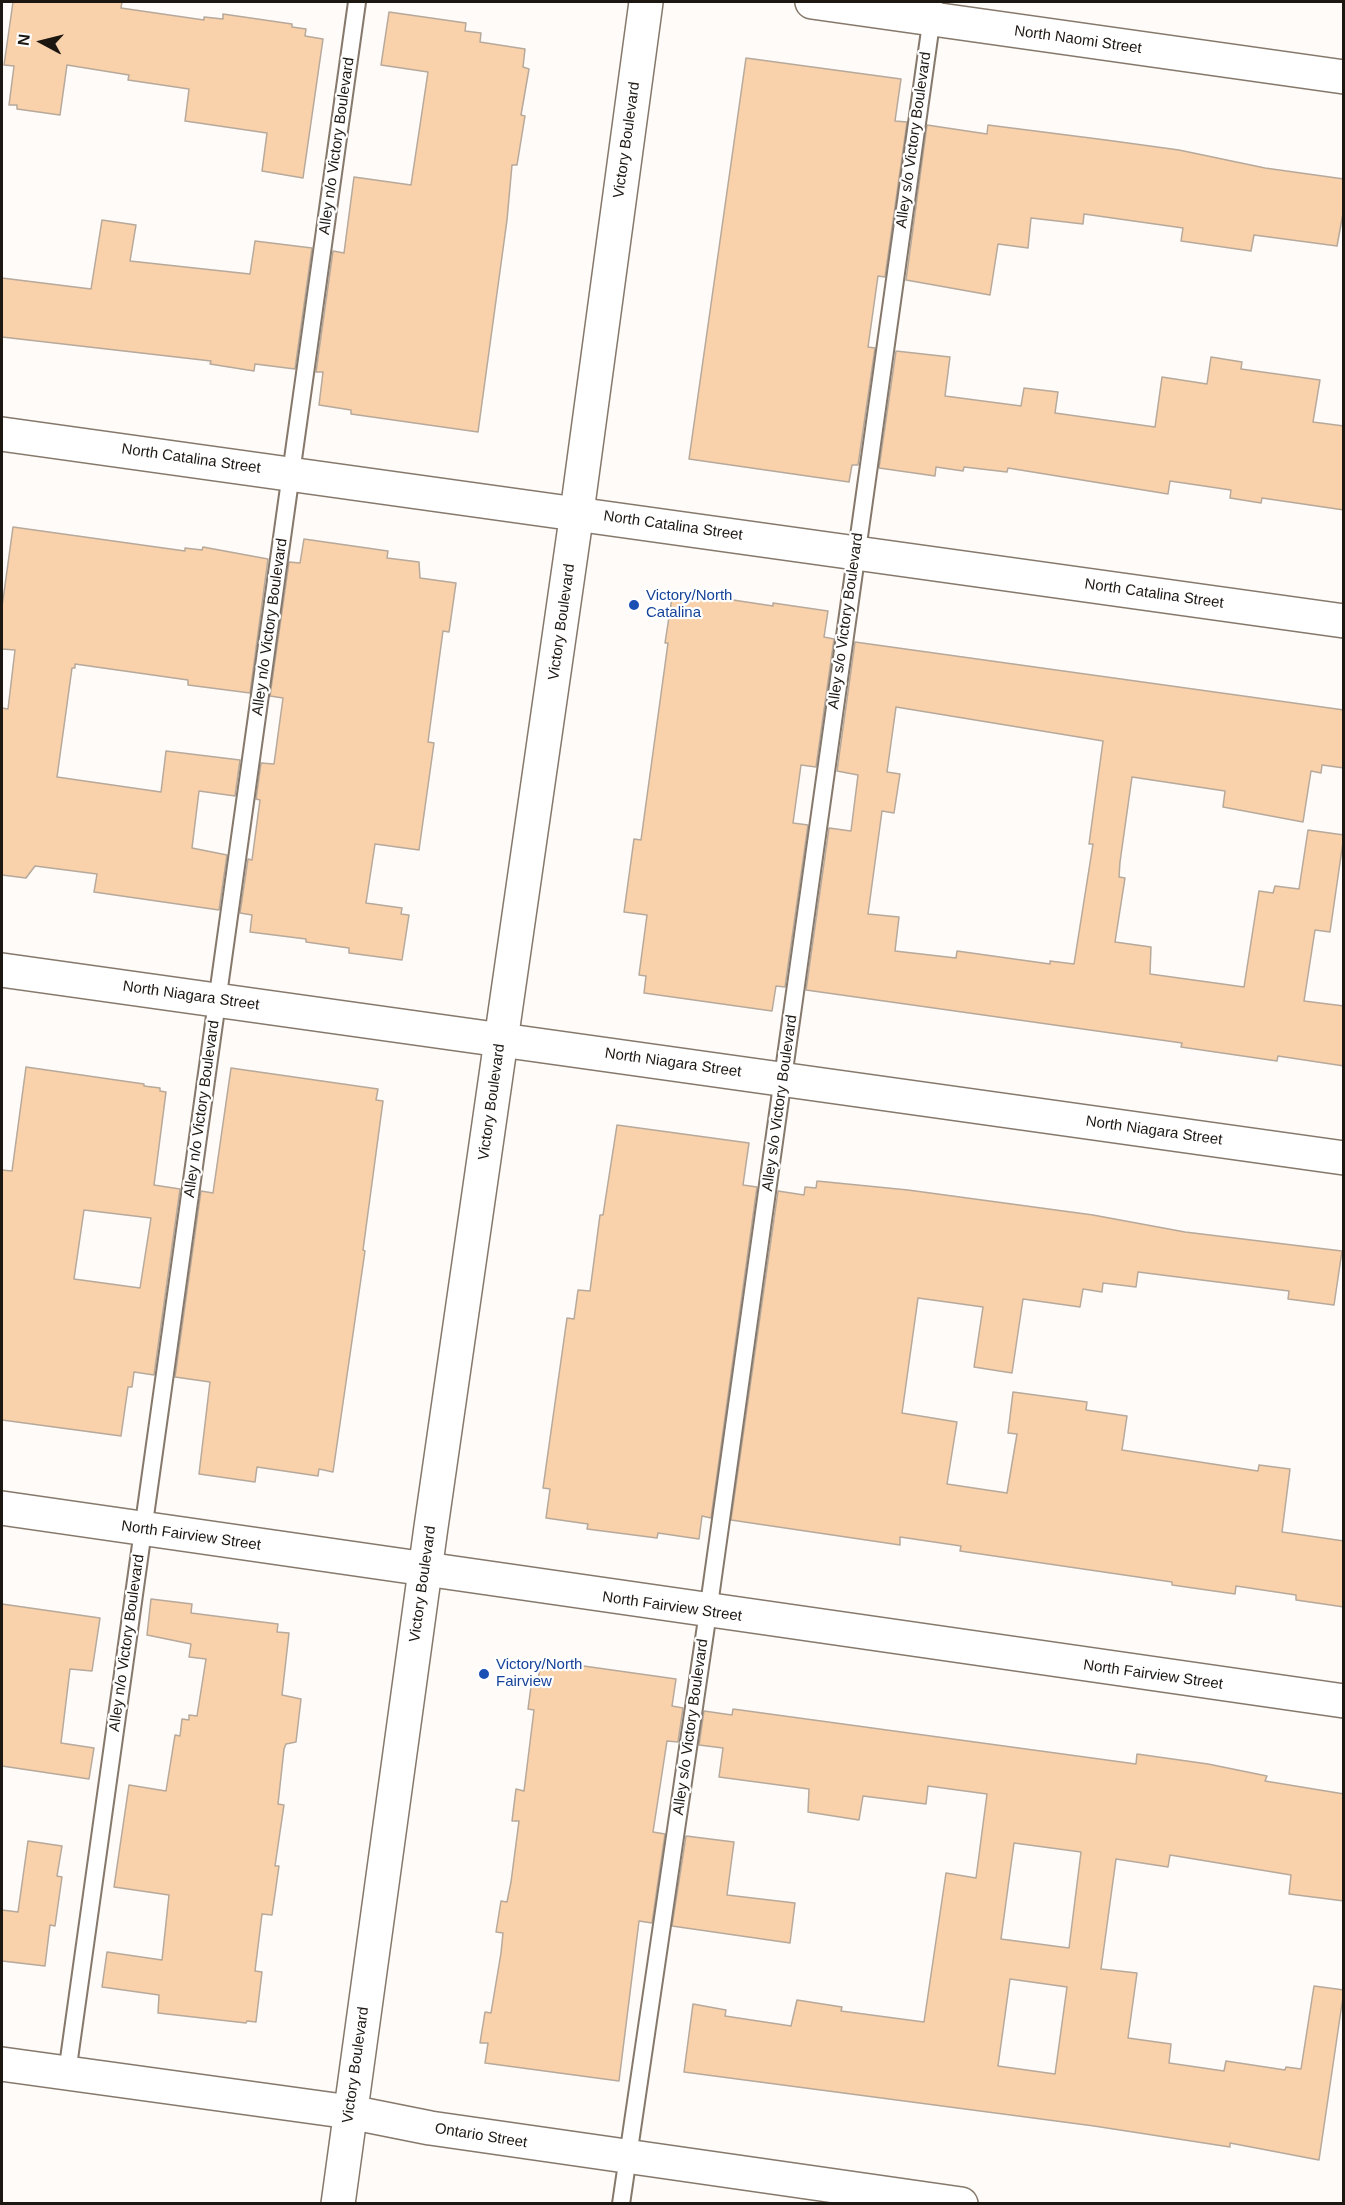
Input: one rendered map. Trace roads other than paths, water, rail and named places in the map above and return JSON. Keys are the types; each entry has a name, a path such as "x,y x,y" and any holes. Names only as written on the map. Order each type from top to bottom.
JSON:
{"street":[{"name":"Victory Boulevard","path":"338,2204 425,1571 577,512 646,2"},
{"name":"North Naomi Street","path":"812,2 933,10 1344,77"},
{"name":"North Catalina Street","path":"2,434 577,512 1344,621"},
{"name":"North Niagara Street","path":"2,970 1344,1158"},
{"name":"North Fairview Street","path":"2,1508 708,1612 1344,1701"},
{"name":"Ontario Street","path":"2,2064 350,2112 430,2128 961,2204"}],"lane":[{"name":"Alley n/o Victory Boulevard","path":"67,2073 357,2"},
{"name":"Alley s/o Victory Boulevard","path":"621,2204 708,1612 933,10"}],"place":[{"name":"Victory/North Catalina","path":"634,605"},
{"name":"Victory/North Fairview","path":"484,1674"}]}
